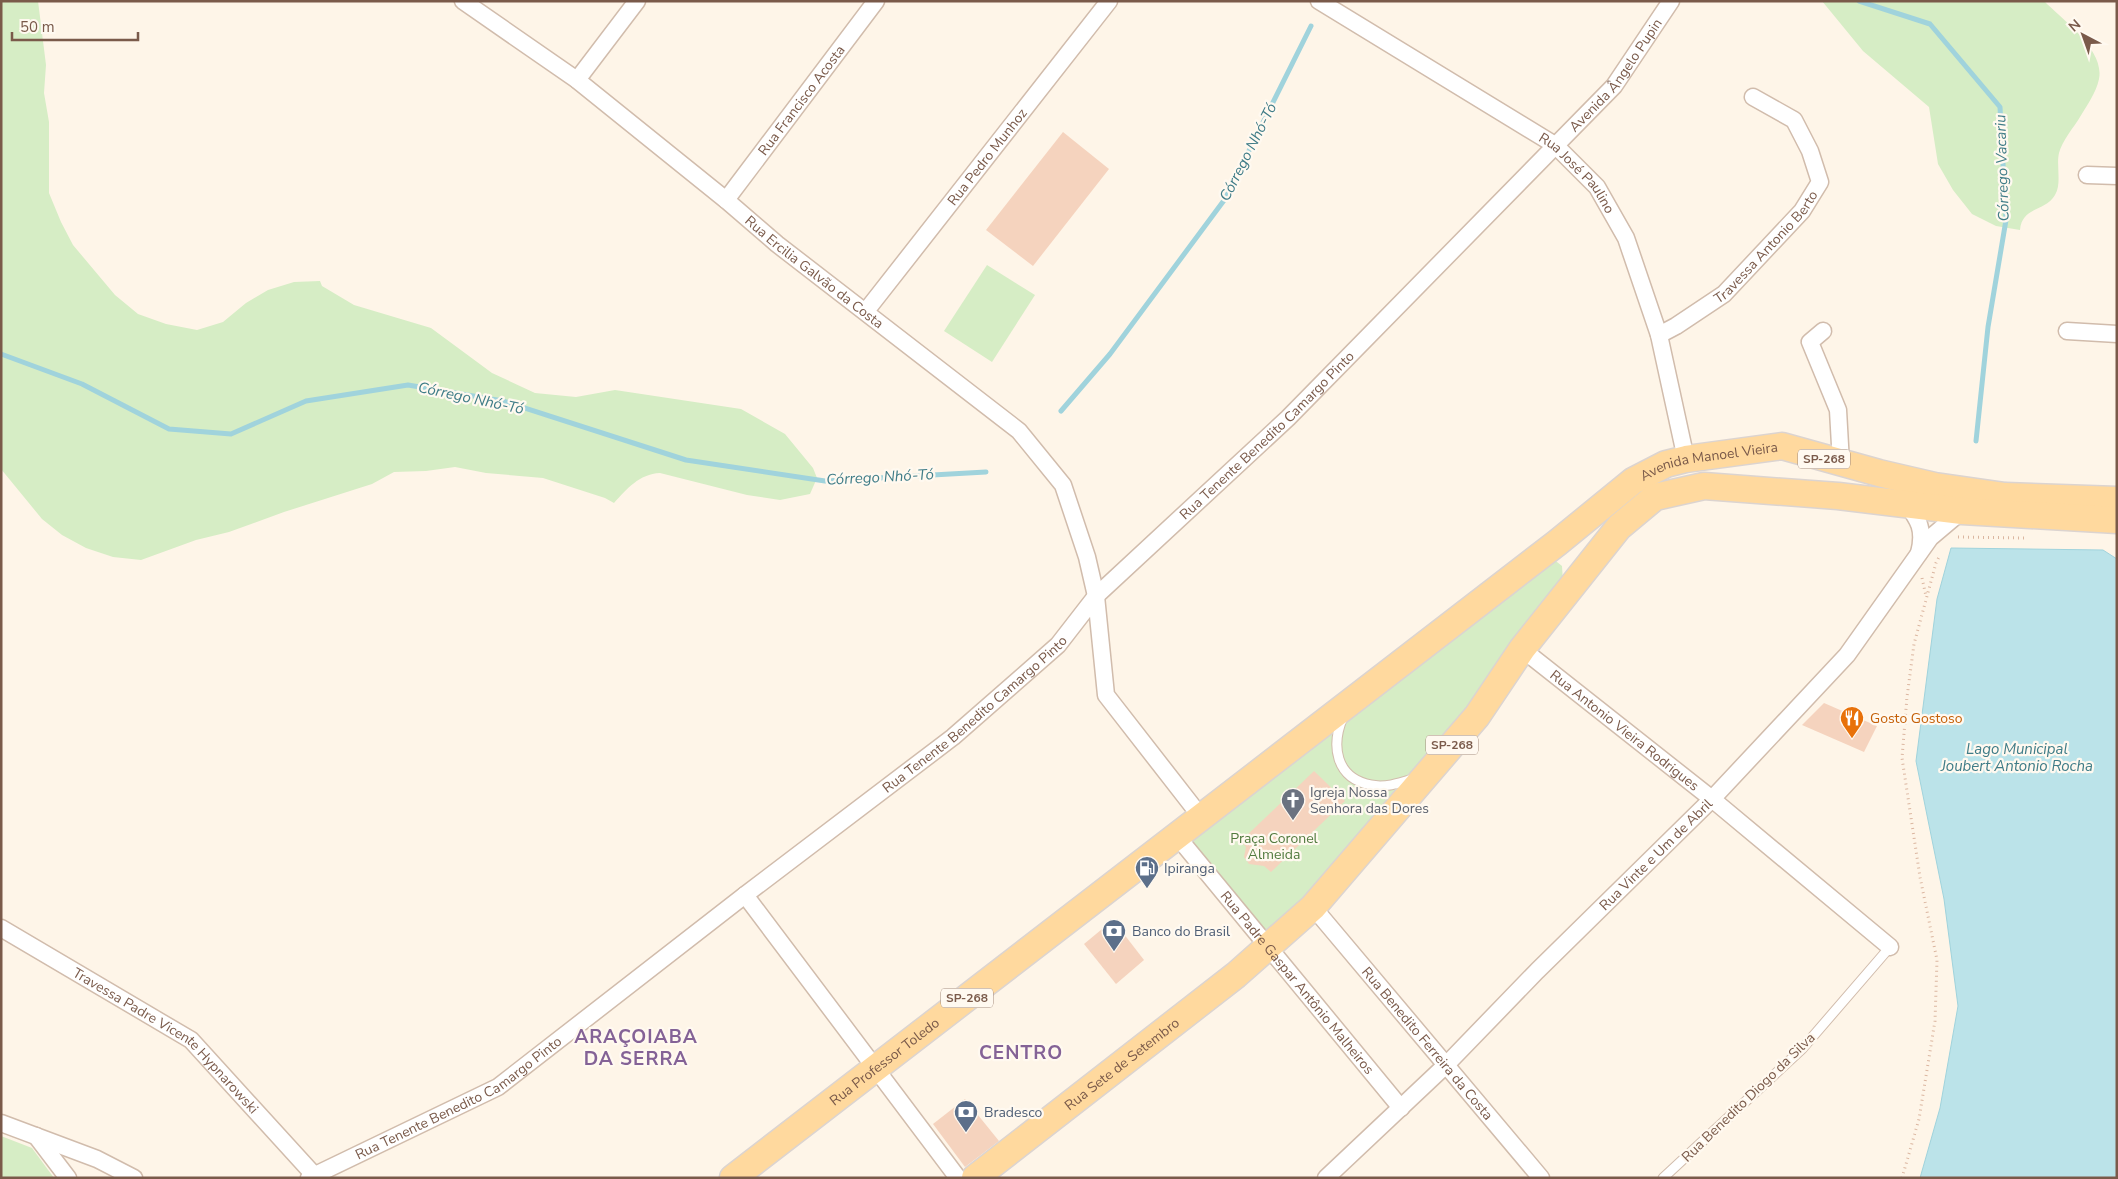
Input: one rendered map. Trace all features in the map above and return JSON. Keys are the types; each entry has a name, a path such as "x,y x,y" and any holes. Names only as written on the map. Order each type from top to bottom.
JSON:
{"main road":[{"name":"Avenida Manoel Vieira","path":"1353,700 1557,543 1633,481 1666,464 1686,459 1782,446 1879,474 1935,486 2005,496 2117,500"},
{"path":"1808,493 1820,487 1827,480 1830,473 1827,464 1831,460"},
{"name":"Avenida Manoel Vieira","path":"1522,648 1619,527 1656,496 1704,486 1808,493 1962,511 2117,520"},
{"name":"SP-268","path":"1268,948 1313,907 1430,772 1477,716 1522,648"},
{"name":"SP-268","path":"1201,817 1353,700"},
{"name":"Rua Professor Toledo","path":"733,1178 1201,817"},
{"name":"Rua Sete de Setembro","path":"975,1178 1236,976 1268,948"}],"street":[{"name":"Rua Ercilia Galvão da Costa","path":"463,1 577,80 726,200 777,244 1019,431 1063,485 1087,557 1096,596 1106,695 1201,817"},
{"path":"577,80 638,1"},
{"name":"Rua Francisco Acosta","path":"726,200 876,1"},
{"name":"Rua Pedro Munhoz","path":"866,311 1109,1"},
{"name":"Rua José Paulino","path":"1320,1 1555,145 1597,187 1626,238 1658,335 1686,459"},
{"name":"Avenida Ângelo Pupin","path":"1555,145 1614,86 1671,1"},
{"name":"Travessa Antonio Berto","path":"1658,335 1676,326 1724,294 1802,211 1820,182 1810,151 1794,120 1753,96"},
{"name":"Rua Tenente Benedito Camargo Pinto","path":"311,1177 498,1087 745,895 953,737 1058,645 1096,596 1288,418 1555,145"},
{"path":"2087,175 2117,176"},
{"path":"1823,331 1810,342 1838,410 1831,460"},
{"path":"2067,331 2117,334"},
{"path":"1879,474 1907,504 1919,521 1922,540 1918,555"},
{"name":"Rua Vinte e Um de Abril","path":"1326,1178 1447,1064 1712,799 1847,655 1930,538 1962,511"},
{"name":"Rua Antonio Vieira Rodrigues","path":"1522,648 1712,799 1890,947"},
{"name":"Rua Padre Gaspar Antônio Malheiros","path":"1176,835 1401,1108"},
{"path":"745,895 958,1178"},
{"name":"Rua Benedito Ferreira da Costa","path":"1313,907 1541,1178"},
{"name":"Travessa Padre Vicente Hypnarowski","path":"1,928 191,1040 311,1177"},
{"path":"1,1122 97,1159 134,1178"},
{"path":"36,1136 68,1178"}],"lane":[{"path":"1353,700 1338,729 1336,743 1337,755 1344,768 1355,779 1370,785 1387,785 1430,772"},
{"name":"Rua Benedito Diogo da Silva","path":"1663,1178 1802,1049 1890,947"}],"path":[{"path":"1948,537 2027,538"},
{"path":"1902,1178 1919,1119 1935,1021 1937,960 1920,877 1902,758 1906,697 1914,644 1940,554"}],"green space":[{"path":"1,1 38,1 46,65 44,93 49,122 49,193 73,245 115,295 138,314 166,324 197,330 223,322 246,303 268,290 294,282 320,281 322,286 354,305 431,328 492,373 535,393 576,397 615,390 741,409 785,434 813,468 817,478 810,494 780,500 747,495 660,473 640,479 614,503 605,498 543,478 486,473 455,467 426,471 394,472 372,484 229,532 196,540 141,560 113,557 86,548 62,535 42,519 1,469"},
{"path":"1822,1 2044,1 2081,36 2096,57 2099,68 2099,79 2094,94 2065,139 2059,153 2059,180 2057,191 2051,200 2029,213 2022,222 2020,230 1996,226 1972,214 1953,190 1938,164 1929,107 1863,51"},
{"path":"987,265 1035,295 992,362 944,331"},
{"name":"Praça Coronel Almeida","path":"1552,558 1562,566 1563,582 1511,658 1268,942 1182,836"},
{"path":"1,1136 32,1148 54,1178 1,1178"}],"water":[{"name":"Lago Municipal Joubert Antonio Rocha","path":"1951,548 2103,550 2117,559 2117,1178 1920,1178 1940,1108 1958,1006 1944,899 1916,761 1937,599"}],"building":[{"path":"1063,132 1109,169 1033,266 986,230"},
{"name":"Gosto Gostoso","path":"1824,703 1877,726 1864,752 1802,725"},
{"name":"Igreja Nossa Senhora das Dores","path":"1314,771 1345,801 1271,872 1264,866 1249,864 1244,857 1246,847 1241,841"},
{"name":"Banco do Brasil","path":"1113,920 1144,960 1116,984 1084,944"},
{"name":"Bradesco","path":"965,1099 999,1141 965,1167 933,1124"}],"waterway":[{"name":"Córrego Vacariu","path":"1859,1 1930,24 2000,107 2006,220 1988,327 1976,441"},
{"name":"Córrego Nhó-Tó","path":"1061,411 1110,354 1225,199 1311,26"},
{"name":"Córrego Nhó-Tó","path":"1,354 82,384 169,429 231,434 306,401 408,385 503,401 686,460 825,481 986,472"}],"place":[{"name":"Gosto Gostoso","path":"1852,739"},
{"name":"Igreja Nossa Senhora das Dores","path":"1293,821"},
{"name":"Ipiranga","path":"1147,889"},
{"name":"Banco do Brasil","path":"1114,952"},
{"name":"Bradesco","path":"966,1133"}],"district":[{"name":"ARAÇOIABA DA SERRA","path":"636,1047"},
{"name":"CENTRO","path":"1021,1052"}]}
